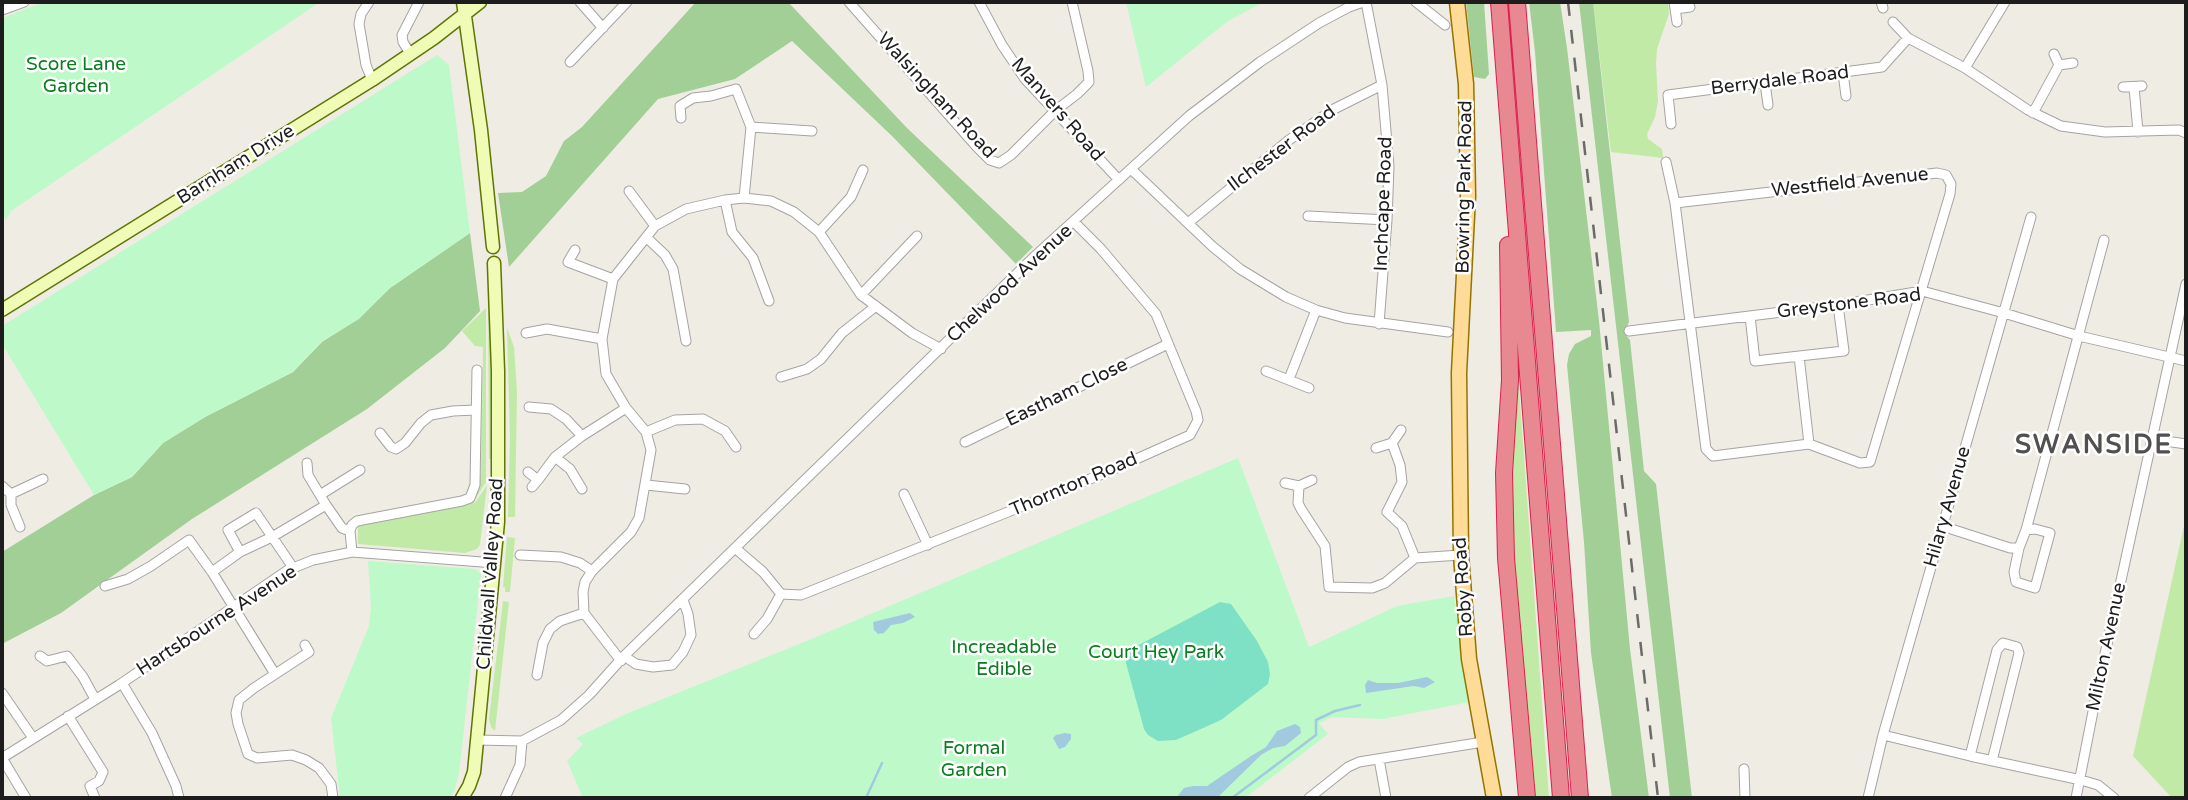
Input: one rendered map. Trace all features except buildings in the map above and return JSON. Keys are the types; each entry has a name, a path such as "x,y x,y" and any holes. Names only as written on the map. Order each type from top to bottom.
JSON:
{"highway":[{"path":"1499,2 1561,798"},
{"path":"1517,2 1580,798"},
{"path":"1507,99 1510,380 1504,473 1505,534 1527,798"},
{"path":"1566,623 1587,798"}],"main road":[{"name":"Barnham Drive","path":"2,310 411,55 464,7 480,2"},
{"name":"Bowring Park Road","path":"1457,2 1466,84 1468,183 1459,373"},
{"path":"464,7 481,130 493,247"},
{"name":"Childwall Valley Road","path":"462,798 474,772 498,514 497,302 494,263"},
{"name":"Roby Road","path":"1459,373 1461,555 1469,659 1494,798"}],"street":[{"path":"2,10 24,2"},
{"path":"369,2 361,14 359,24 366,65 372,80"},
{"path":"411,55 402,35 419,2"},
{"path":"580,2 603,28"},
{"path":"570,62 627,2"},
{"name":"Walsingham Road","path":"849,2 990,160 999,163 1089,82 1072,2"},
{"name":"Manvers Road","path":"979,2 1017,68 1119,180"},
{"name":"Inchcape Road","path":"1365,2 1382,85 1389,166 1379,324"},
{"name":"Chelwood Avenue","path":"477,740 522,741 561,720 1036,255 1189,116 1319,23 1365,2"},
{"path":"1416,2 1445,25"},
{"path":"1965,68 2005,2"},
{"path":"1677,22 1675,5 1690,7"},
{"path":"1893,22 1908,38 1965,68 2033,113 2061,126 2105,132 2179,130 2186,133"},
{"name":"Berrydale Road","path":"1671,124 1668,95 1882,68 1908,38"},
{"path":"2054,54 2059,65"},
{"path":"2059,65 2073,63"},
{"path":"2033,113 2059,65"},
{"path":"1843,72 1846,96"},
{"path":"1765,83 1768,105"},
{"name":"Ilchester Road","path":"1188,223 1289,140 1334,109 1382,85"},
{"path":"681,118 680,106 693,98 712,96 741,86 751,127 744,198"},
{"path":"2123,88 2138,86 2138,132"},
{"path":"751,127 812,131"},
{"path":"1667,162 1675,203 1706,449 1713,456 1809,444 1860,463 1870,461 1922,291"},
{"path":"1131,169 1212,246 1240,269 1286,297 1316,310 1345,318 1448,332"},
{"path":"819,233 851,197 863,170"},
{"name":"Westfield Avenue","path":"1675,203 1937,173 1946,175 1951,184 1950,194 1922,291"},
{"path":"629,191 655,226"},
{"path":"683,600 691,635 683,652 672,665 653,667 623,658 584,613 585,582 592,571 631,532 639,518 646,485 651,450 646,432 626,408 606,373 602,339 613,279 655,226 686,209 725,200 744,198 771,201 794,212 819,233 861,295 912,333 941,349"},
{"path":"725,200 732,232 753,257 769,300"},
{"path":"1308,215 1387,220"},
{"name":"Hilary Avenue","path":"1868,798 1883,735 2031,217"},
{"name":"Thornton Road","path":"781,594 801,595 1105,473 1190,435 1198,420 1196,411 1156,314 1101,249 1074,222"},
{"path":"861,295 917,236"},
{"path":"646,237 665,255 673,269 686,341"},
{"path":"2026,530 2035,529 2050,533 2035,588 2016,582 2014,572 2018,548 2026,530 2104,240"},
{"path":"575,250 568,261 613,279"},
{"name":"Milton Avenue","path":"2076,798 2186,284"},
{"name":"Greystone Road","path":"1629,331 1838,305 1922,291 2079,336 2186,361"},
{"path":"1750,316 1755,361 1844,351 1838,305"},
{"path":"782,377 807,369 821,359 842,333 876,306"},
{"path":"1289,379 1316,310"},
{"path":"526,333 547,329 602,339"},
{"name":"Eastham Close","path":"965,442 1168,344"},
{"path":"1800,356 1809,444"},
{"path":"352,552 350,531 354,522 470,498 475,485 477,370"},
{"path":"1266,371 1308,388"},
{"path":"529,407 551,409 566,419 582,436"},
{"path":"528,472 535,483 555,457 626,408"},
{"path":"380,433 391,447 396,449 431,415 476,410"},
{"path":"646,432 675,420 703,419 725,431 736,447"},
{"path":"1376,448 1392,443 1401,430"},
{"path":"2152,439 2186,444"},
{"path":"1387,512 1401,489 1402,481 1400,465 1392,443"},
{"path":"555,457 570,469 582,489"},
{"path":"307,463 308,475 326,505 342,528 350,531"},
{"path":"320,495 360,470"},
{"path":"11,494 43,479"},
{"path":"1285,483 1299,486 1312,480"},
{"path":"646,485 685,489"},
{"path":"2,486 11,494"},
{"path":"1299,486 1298,503 1325,546 1324,589 1372,588 1385,583 1415,558 1461,555"},
{"path":"11,494 10,505 20,527"},
{"path":"904,494 928,545"},
{"path":"212,572 240,552 272,537 326,505"},
{"path":"1377,506 1402,526 1415,558"},
{"path":"240,552 228,530 256,513 294,569"},
{"path":"1942,526 2010,548 2018,548"},
{"path":"105,586 128,579 189,540 275,674"},
{"path":"735,548 763,572 781,594 767,619 754,634"},
{"name":"Hartsbourne Avenue","path":"2,758 122,683 288,570 313,559 352,552 495,563"},
{"path":"520,555 561,557 592,571"},
{"path":"537,675 543,643 550,629 560,621 584,613"},
{"path":"1970,757 1997,650 2003,643 2017,647 2019,653 1992,761"},
{"path":"304,645 310,652 239,700 236,713 247,754 257,758 292,755 306,760 319,768 331,784 333,798"},
{"path":"40,656 47,661 67,656 95,699"},
{"path":"122,683 152,733 179,798"},
{"path":"2,693 33,738"},
{"path":"68,716 103,772 99,780 90,786 95,798"},
{"path":"1883,735 1970,757 2081,780 2098,785 2114,798"},
{"path":"505,798 520,765 522,741"},
{"path":"1309,798 1348,767 1359,762 1483,743"},
{"path":"2,758 26,798"},
{"path":"1379,759 1386,798"},
{"path":"1744,769 1745,798"}],"green space":[{"name":"Score Lane Garden","path":"44,2 320,2 11,211 6,220 2,212 2,18"},
{"path":"696,2 788,2 907,128 1033,247 1016,264 892,136 792,41 735,79 658,99 509,267 498,193 522,192 546,176 564,141 582,127"},
{"path":"1126,2 1264,2 1228,21 1146,87"},
{"path":"1466,2 1484,2 1489,74 1485,79 1474,77"},
{"path":"1529,2 1560,2 1567,48 1599,321 1630,649 1649,798 1612,798 1591,653 1584,542 1567,365 1575,344 1591,336 1591,330 1556,332"},
{"path":"1579,2 1593,2 1629,322 1624,333 1630,340 1644,471 1656,484 1692,798 1670,798"},
{"path":"1593,2 1668,2 1669,14 1657,49 1658,101 1655,117 1647,134 1648,139 1662,149 1663,158 1611,152"},
{"path":"437,55 449,65 470,233 390,288 359,319 321,342 293,372 205,417 163,443 132,477 94,495 2,344 2,326"},
{"path":"470,233 480,311 445,348 367,409 192,519 61,613 2,644 2,552 94,495 132,477 163,443 205,417 293,372 322,342 358,319 390,288"},
{"path":"490,304 494,459 489,459"},
{"path":"486,308 486,482 474,501 481,472 483,347 475,346 462,331"},
{"path":"507,328 514,347 517,392 515,517 508,517 510,438"},
{"path":"1518,374 1549,798 1534,798 1522,684 1511,478"},
{"name":"Court Hey Park","path":"1238,458 1309,647 1397,606 1454,596 1470,702 1383,719 1332,717 1319,723 1328,734 1245,798 583,798 567,761 583,744 576,738 628,713 814,638"},
{"path":"487,485 480,545 477,549 465,553 358,544 358,524 471,501 475,503"},
{"path":"2186,517 2186,798 2172,798 2133,756"},
{"path":"507,537 515,538 510,592 505,592 503,587"},
{"path":"368,561 475,569 481,574 459,774 450,798 340,798 331,718 369,626 371,607"},
{"path":"503,601 509,602 495,731 489,719"},
{"path":"1220,602 1231,604 1257,641 1268,662 1268,684 1221,720 1176,740 1158,741 1144,729 1126,655 1131,649"}],"water":[{"path":"910,613 915,617 891,625 884,633 878,634 874,630 873,622"},
{"path":"1427,677 1435,682 1424,688 1414,686 1366,693 1365,685 1368,680 1398,683"},
{"path":"1295,724 1300,727 1301,733 1285,746 1273,748 1261,755 1219,796 1176,798 1184,788 1207,786 1266,747 1277,731"},
{"path":"1065,733 1071,734 1071,739 1065,747 1059,749 1053,738"}],"waterway":[{"path":"1232,798 1316,735 1316,720 1335,711 1360,705"},
{"path":"866,798 882,763"}],"railway":[{"path":"1568,2 1658,798"}],"district":[{"name":"SWANSIDE","path":"2094,446"}],"park label":[{"name":"Increadable Edible","path":"1004,659"},
{"name":"Formal Garden","path":"974,760"}]}
